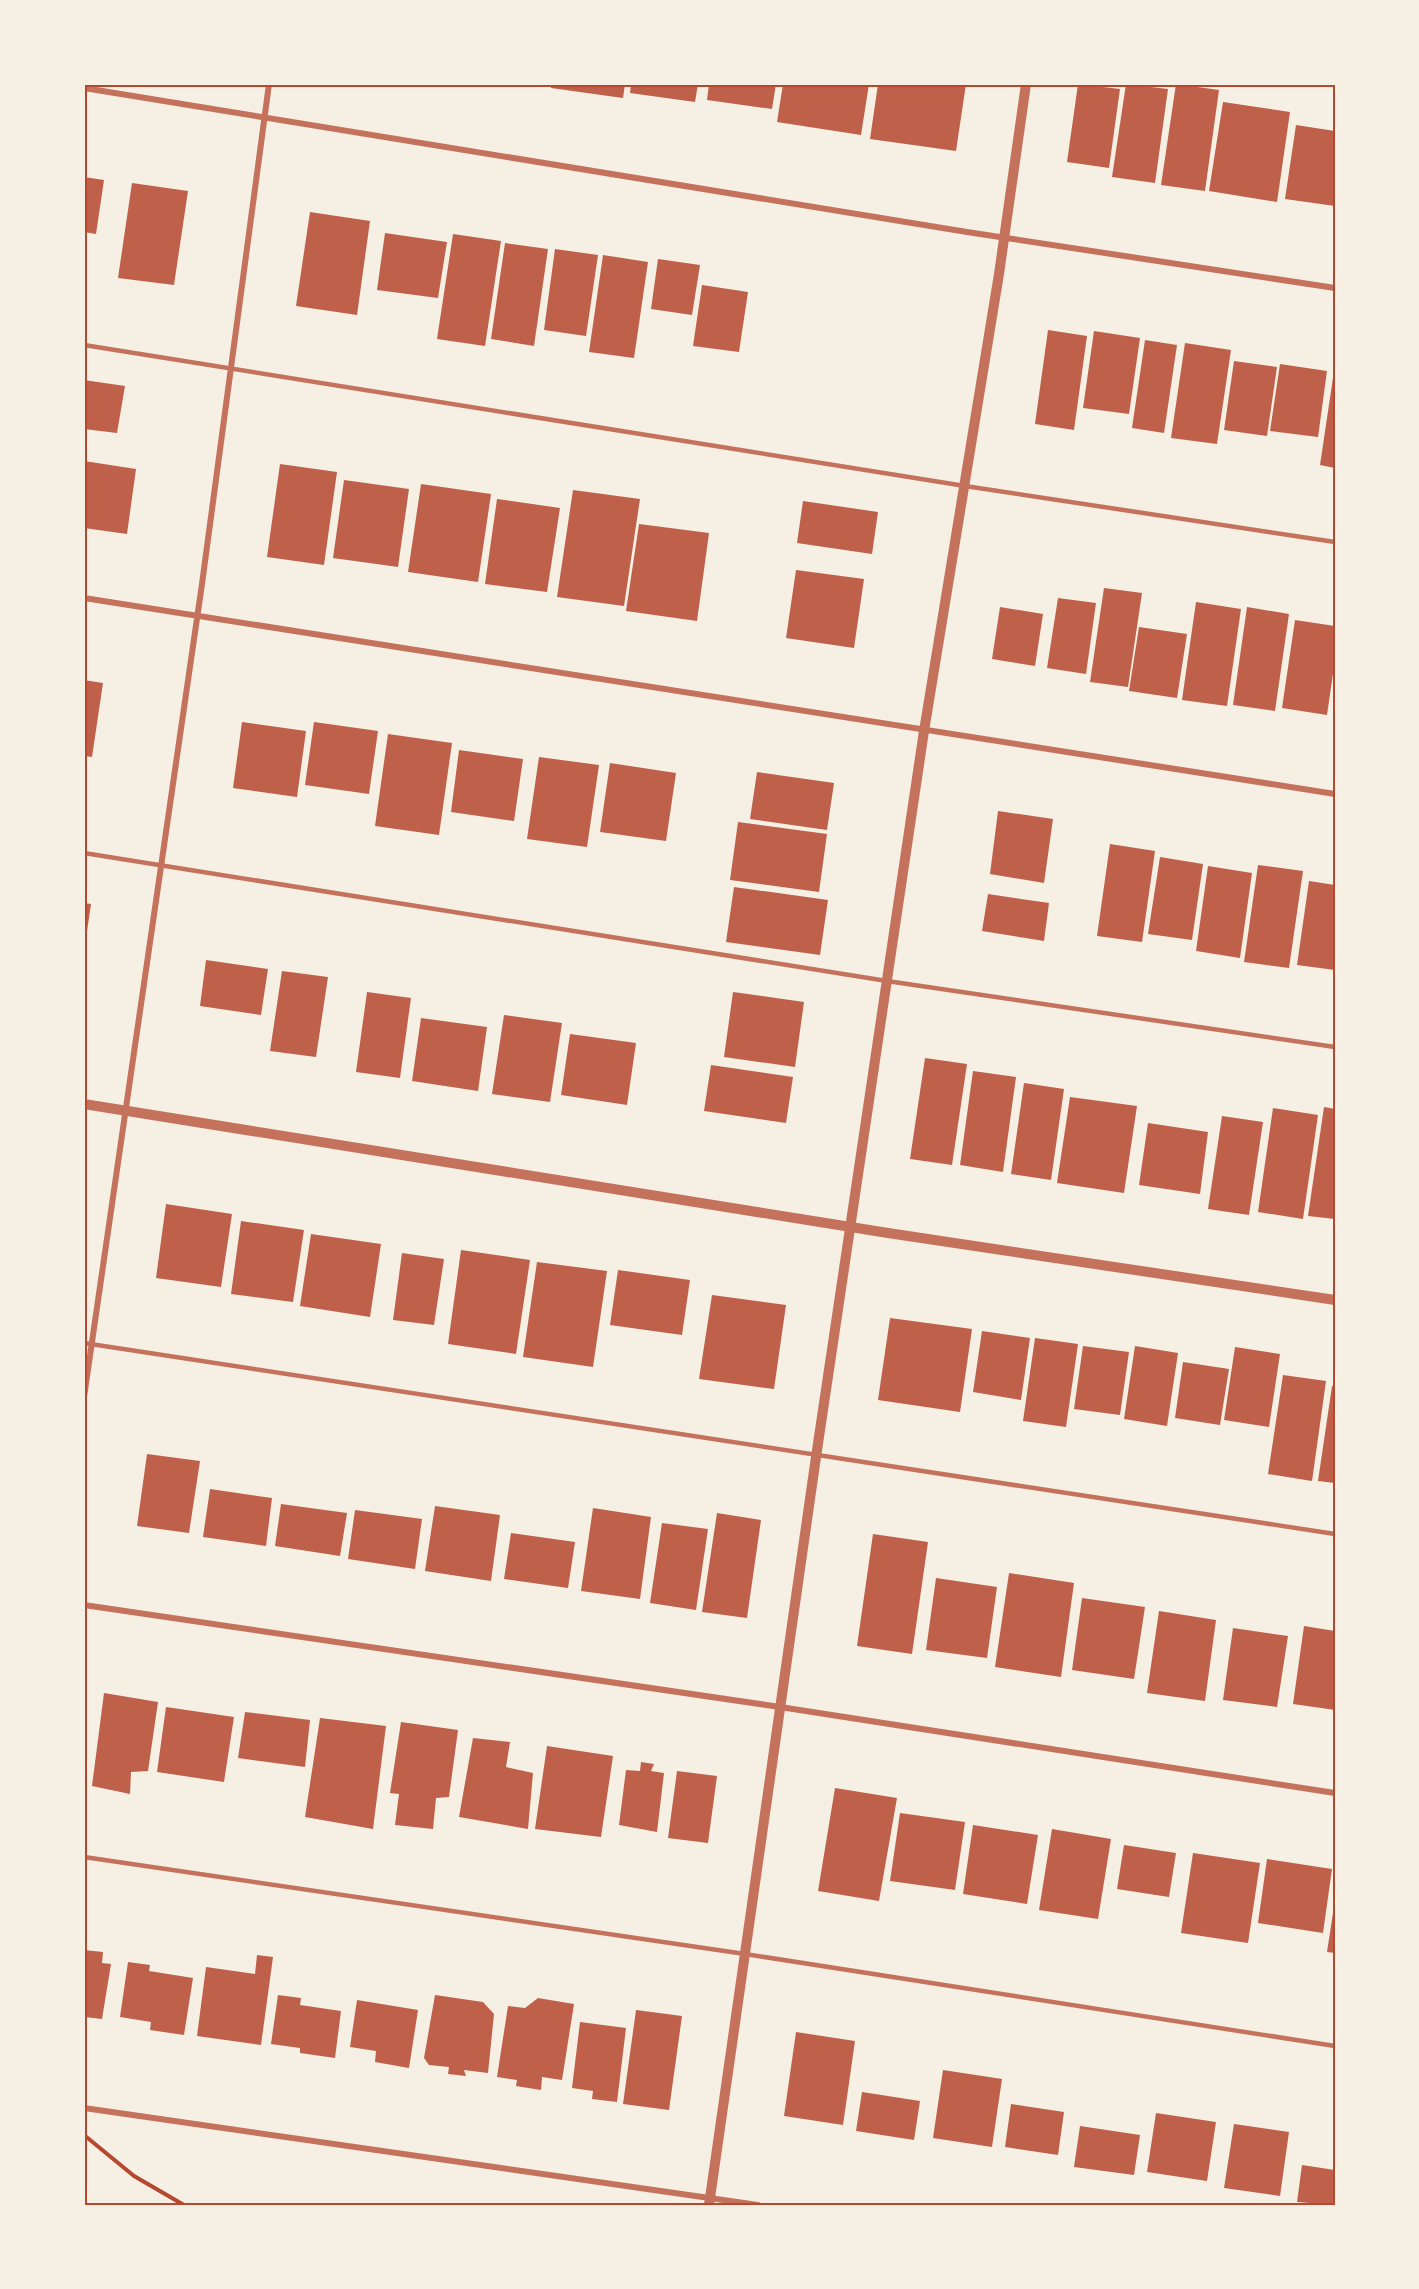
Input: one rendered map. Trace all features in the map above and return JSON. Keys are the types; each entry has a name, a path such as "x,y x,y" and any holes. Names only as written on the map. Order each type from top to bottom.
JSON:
{"street":[{"path":"84,1397 88,1344 126,1111 233,368 269,84"},
{"path":"710,2201 816,1457 924,731 965,486 1026,84"},
{"path":"84,88 1004,238 1335,288"},
{"path":"84,598 1335,794"},
{"path":"84,1104 851,1226 1335,1300"},
{"path":"84,1605 780,1707 1335,1793"},
{"path":"84,2108 710,2201 758,2205"}],"lane":[{"path":"84,345 965,486 1335,542"},
{"path":"84,853 887,981 1335,1047"},
{"path":"88,1344 816,1457 1335,1534"},
{"path":"84,1857 746,1954 1335,2046"}],"path":[{"path":"84,2135 134,2175 184,2205"}],"building":[{"path":"551,84 625,84 623,98 551,88"},
{"path":"631,84 698,84 695,102 630,93"},
{"path":"709,84 776,84 772,109 707,100"},
{"path":"783,84 869,84 861,135 777,122"},
{"path":"878,84 966,84 956,151 870,139"},
{"path":"1078,84 1120,89 1109,168 1067,162"},
{"path":"1126,84 1168,89 1155,183 1112,177"},
{"path":"1176,84 1219,90 1205,191 1161,185"},
{"path":"1223,102 1290,112 1277,202 1209,191"},
{"path":"1296,125 1335,131 1335,206 1285,199"},
{"path":"84,177 104,180 96,234 84,232"},
{"path":"132,183 188,191 174,285 118,278"},
{"path":"310,212 370,221 357,315 296,306"},
{"path":"385,233 447,242 438,298 377,290"},
{"path":"453,234 501,241 485,346 437,339"},
{"path":"505,243 548,249 534,346 491,339"},
{"path":"555,249 598,255 586,336 544,330"},
{"path":"603,255 648,262 634,358 589,352"},
{"path":"658,259 700,265 692,315 651,309"},
{"path":"702,285 748,292 739,352 693,346"},
{"path":"1048,330 1087,336 1074,430 1035,424"},
{"path":"1094,331 1140,338 1129,414 1083,408"},
{"path":"1145,340 1177,345 1164,433 1132,428"},
{"path":"1185,343 1231,350 1217,444 1171,438"},
{"path":"1234,361 1277,367 1267,436 1224,430"},
{"path":"1280,364 1327,371 1318,437 1270,431"},
{"path":"1335,371 1335,468 1320,465"},
{"path":"84,380 125,386 117,433 84,429"},
{"path":"84,461 136,469 127,534 84,528"},
{"path":"280,464 337,472 324,565 267,557"},
{"path":"344,480 409,489 398,567 333,558"},
{"path":"421,484 491,494 478,582 408,572"},
{"path":"573,490 640,499 624,606 557,597"},
{"path":"497,499 560,508 547,592 485,584"},
{"path":"803,501 878,512 872,554 797,543"},
{"path":"639,524 709,533 697,621 626,611"},
{"path":"796,570 864,579 854,648 786,638"},
{"path":"1104,588 1142,593 1128,687 1090,682"},
{"path":"1058,598 1096,603 1086,674 1047,668"},
{"path":"1196,602 1241,609 1227,706 1182,700"},
{"path":"1000,607 1043,614 1035,666 992,659"},
{"path":"1247,607 1289,614 1275,711 1233,705"},
{"path":"1295,620 1335,626 1335,660 1327,715 1282,708"},
{"path":"1139,627 1187,634 1177,698 1129,691"},
{"path":"84,680 103,683 92,757 84,756"},
{"path":"242,722 306,731 297,797 233,788"},
{"path":"314,722 378,731 369,794 305,785"},
{"path":"388,734 452,743 439,835 375,826"},
{"path":"459,750 523,759 514,821 451,812"},
{"path":"539,757 599,765 587,847 527,839"},
{"path":"610,763 676,773 666,841 600,832"},
{"path":"757,772 834,783 827,830 750,819"},
{"path":"998,811 1053,819 1044,883 990,874"},
{"path":"738,822 827,834 819,892 730,880"},
{"path":"1110,844 1155,851 1142,942 1097,936"},
{"path":"1160,857 1203,864 1192,940 1148,934"},
{"path":"1258,865 1303,871 1289,968 1244,962"},
{"path":"1208,866 1252,873 1240,958 1196,951"},
{"path":"1309,881 1335,885 1335,970 1297,965"},
{"path":"734,887 828,900 820,955 726,942"},
{"path":"988,894 1049,903 1044,941 982,931"},
{"path":"84,903 91,904 85,945 84,945"},
{"path":"206,960 268,969 261,1015 200,1006"},
{"path":"282,971 328,977 316,1057 270,1051"},
{"path":"367,992 411,998 400,1078 356,1072"},
{"path":"733,992 804,1002 795,1067 724,1057"},
{"path":"504,1015 562,1023 550,1102 492,1094"},
{"path":"421,1018 487,1027 478,1091 412,1081"},
{"path":"570,1034 636,1043 627,1105 561,1095"},
{"path":"925,1058 967,1064 952,1165 910,1159"},
{"path":"711,1065 793,1077 786,1123 704,1111"},
{"path":"973,1071 1016,1077 1003,1172 960,1165"},
{"path":"1024,1083 1064,1089 1051,1180 1011,1174"},
{"path":"1070,1097 1137,1106 1124,1193 1057,1183"},
{"path":"1324,1107 1335,1109 1335,1219 1308,1216"},
{"path":"1273,1108 1318,1115 1303,1219 1258,1212"},
{"path":"1222,1116 1263,1122 1249,1215 1208,1209"},
{"path":"1148,1123 1208,1132 1200,1194 1139,1185"},
{"path":"166,1204 232,1214 221,1287 156,1278"},
{"path":"241,1221 304,1230 293,1302 231,1294"},
{"path":"311,1234 381,1244 370,1317 300,1306"},
{"path":"461,1250 530,1260 516,1354 448,1344"},
{"path":"402,1253 444,1259 434,1325 393,1320"},
{"path":"537,1262 607,1271 593,1367 523,1357"},
{"path":"618,1270 690,1280 682,1335 610,1325"},
{"path":"712,1295 786,1305 774,1389 699,1379"},
{"path":"890,1318 972,1329 960,1412 878,1400"},
{"path":"982,1331 1030,1338 1021,1400 973,1392"},
{"path":"1035,1338 1078,1344 1066,1427 1023,1421"},
{"path":"1083,1346 1129,1352 1120,1415 1074,1409"},
{"path":"1135,1346 1178,1353 1167,1426 1124,1419"},
{"path":"1235,1347 1280,1354 1269,1427 1224,1420"},
{"path":"1183,1362 1229,1369 1220,1425 1175,1418"},
{"path":"1283,1375 1326,1381 1312,1481 1268,1474"},
{"path":"1332,1386 1335,1386 1335,1483 1318,1481"},
{"path":"147,1454 200,1461 189,1533 137,1526"},
{"path":"210,1489 272,1498 266,1546 203,1537"},
{"path":"281,1504 347,1513 340,1556 275,1546"},
{"path":"435,1506 500,1515 491,1581 425,1571"},
{"path":"593,1508 651,1517 640,1599 581,1591"},
{"path":"355,1510 422,1519 415,1569 348,1559"},
{"path":"717,1513 761,1520 747,1618 702,1612"},
{"path":"662,1523 708,1529 696,1610 650,1603"},
{"path":"511,1533 575,1542 568,1588 504,1579"},
{"path":"873,1534 928,1542 912,1654 857,1646"},
{"path":"1009,1573 1074,1583 1061,1677 995,1667"},
{"path":"936,1578 997,1587 987,1658 926,1650"},
{"path":"1082,1598 1145,1607 1134,1679 1072,1670"},
{"path":"1159,1611 1216,1620 1205,1701 1147,1693"},
{"path":"1304,1626 1335,1631 1335,1710 1293,1704"},
{"path":"1233,1628 1288,1636 1277,1707 1223,1700"},
{"path":"104,1693 158,1702 148,1771 131,1772 130,1794 92,1786"},
{"path":"166,1707 234,1717 224,1782 157,1772"},
{"path":"245,1712 310,1720 305,1767 238,1758"},
{"path":"320,1718 386,1726 373,1829 305,1817"},
{"path":"401,1722 458,1730 449,1797 436,1798 433,1829 395,1825 399,1794 390,1793"},
{"path":"473,1738 510,1742 506,1767 533,1773 528,1829 459,1817"},
{"path":"547,1746 613,1756 601,1837 535,1829"},
{"path":"641,1762 654,1764 651,1771 664,1773 657,1832 619,1825 626,1770 640,1771"},
{"path":"677,1771 717,1776 708,1843 668,1838"},
{"path":"835,1788 897,1798 879,1901 818,1891"},
{"path":"900,1813 965,1822 955,1890 890,1881"},
{"path":"973,1825 1038,1835 1027,1904 963,1894"},
{"path":"1052,1829 1111,1839 1098,1919 1039,1910"},
{"path":"1124,1845 1176,1853 1169,1897 1117,1889"},
{"path":"1193,1853 1260,1863 1248,1943 1181,1933"},
{"path":"1267,1859 1332,1869 1323,1933 1258,1923"},
{"path":"1335,1906 1335,1953 1327,1952"},
{"path":"84,1950 103,1952 102,1963 111,1964 102,2019 84,2017"},
{"path":"257,1955 273,1957 261,2045 197,2036 206,1967 255,1974"},
{"path":"128,1962 150,1965 149,1971 193,1978 184,2035 150,2030 151,2022 120,2017"},
{"path":"278,1995 301,1998 300,2005 341,2011 335,2058 300,2053 300,2048 271,2044"},
{"path":"435,1995 483,2002 494,2014 488,2073 464,2070 466,2076 448,2074 449,2067 429,2065 424,2058"},
{"path":"538,1998 574,2004 562,2080 542,2077 541,2090 516,2086 517,2080 497,2077 508,2006 525,2008"},
{"path":"357,2000 418,2010 409,2068 375,2062 376,2051 350,2047"},
{"path":"636,2010 682,2016 669,2110 623,2104"},
{"path":"580,2022 626,2028 617,2102 592,2099 593,2091 572,2088"},
{"path":"796,2032 855,2041 843,2125 784,2116"},
{"path":"943,2070 1002,2079 992,2147 933,2138"},
{"path":"862,2092 920,2101 914,2140 856,2131"},
{"path":"1011,2104 1064,2112 1058,2155 1005,2147"},
{"path":"1156,2113 1216,2122 1207,2181 1147,2172"},
{"path":"1234,2124 1289,2132 1280,2196 1224,2188"},
{"path":"1080,2126 1140,2135 1134,2175 1074,2167"},
{"path":"1302,2165 1335,2170 1335,2205 1297,2202"}]}
